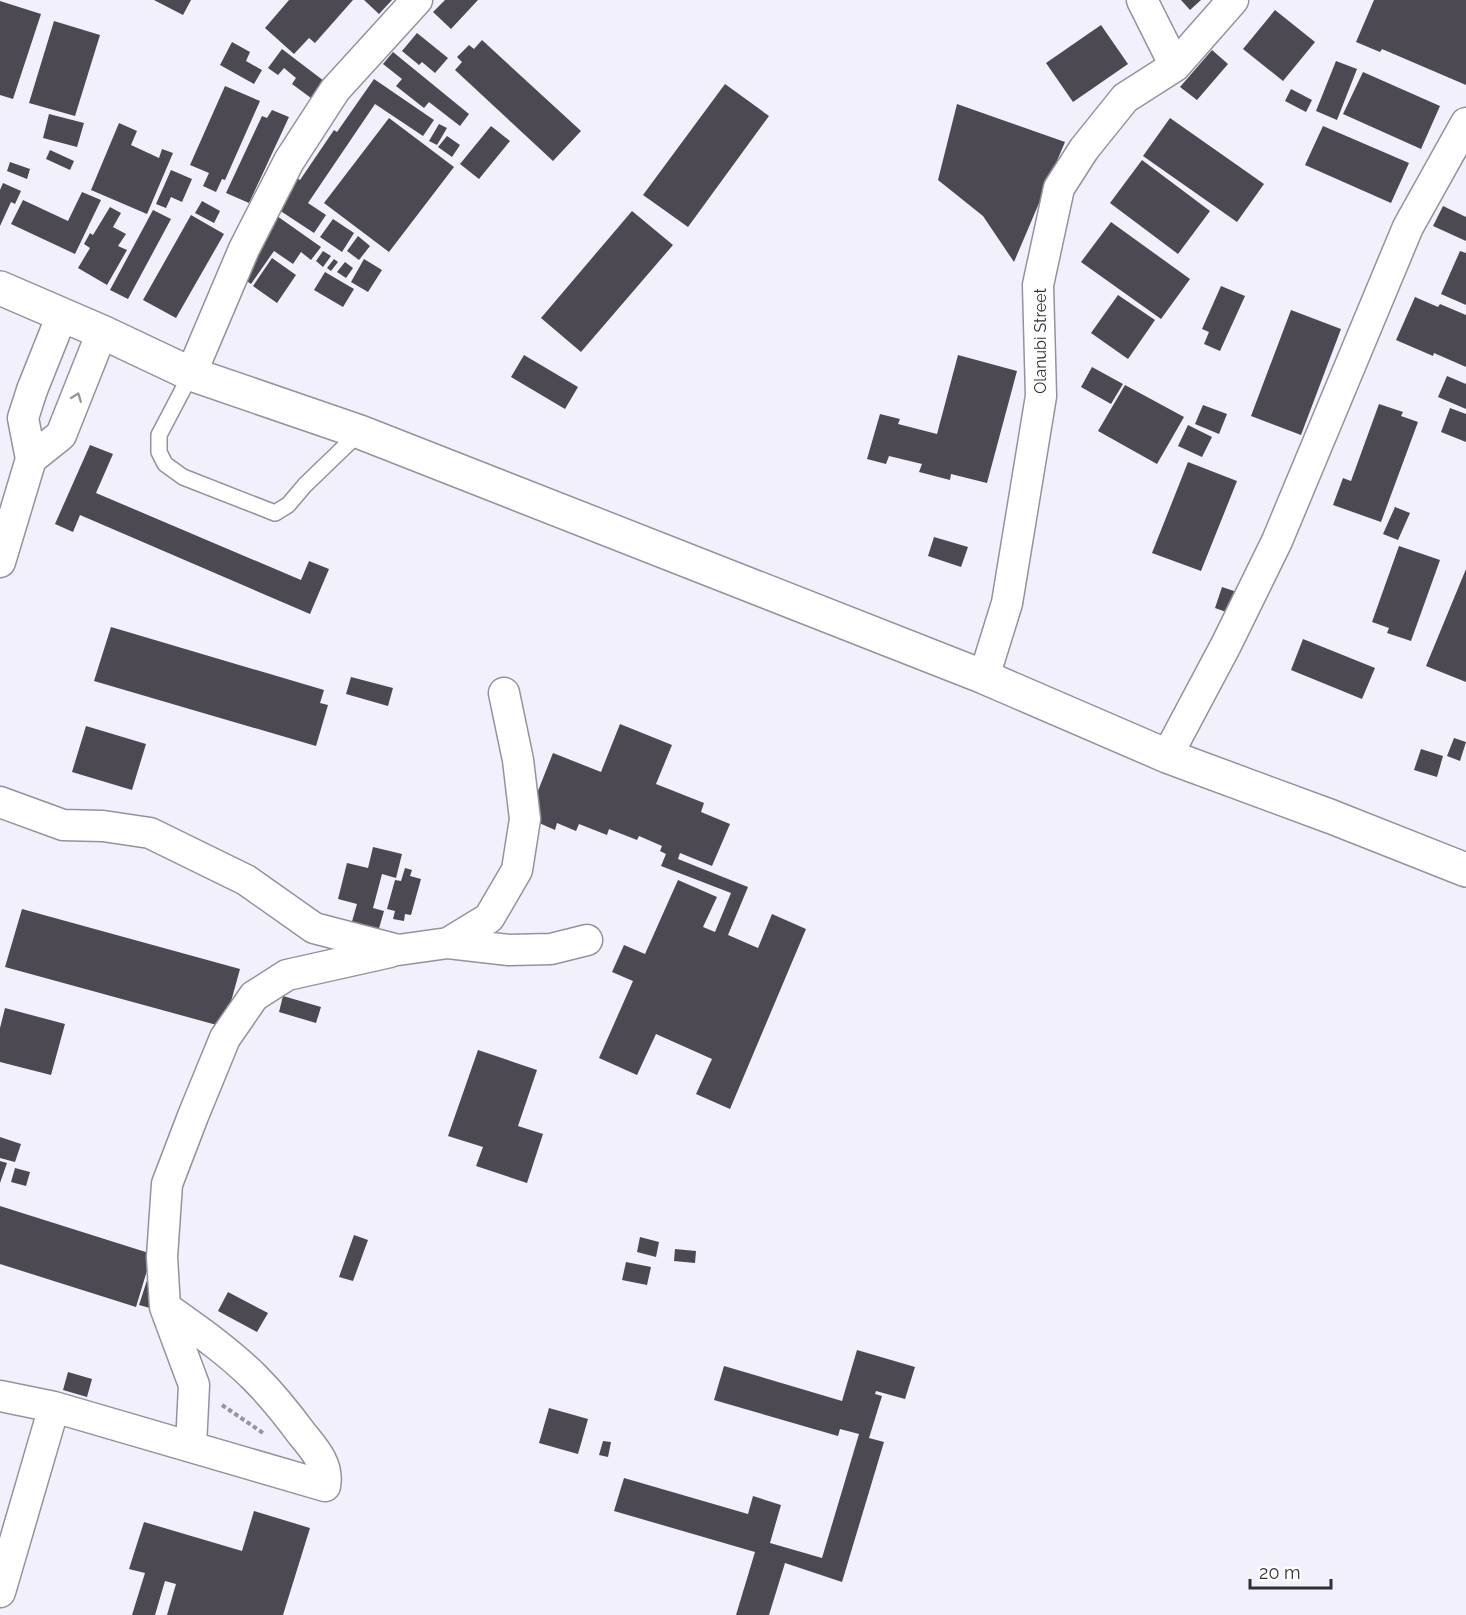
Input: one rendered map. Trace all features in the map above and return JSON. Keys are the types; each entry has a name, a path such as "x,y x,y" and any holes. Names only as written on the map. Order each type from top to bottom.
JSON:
{"main road":[{"path":"0,288 191,374 360,432 984,677 1167,756 1466,870"}],"street":[{"path":"191,374 244,249 289,161 335,90 417,0"},
{"path":"1142,0 1175,66"},
{"name":"Olanubi Street","path":"984,677 1006,603 1041,396 1038,285 1059,188 1084,149 1125,98 1175,66 1233,0"},
{"path":"1167,756 1226,645 1276,541 1408,227 1466,123"},
{"path":"12,413 32,390 62,315"},
{"path":"0,562 31,459 61,435 102,332"},
{"path":"12,413 61,435"},
{"path":"12,413 31,459"},
{"path":"448,944 489,918 517,870 525,819 518,760 504,693"},
{"path":"0,802 63,825 104,826 150,833 246,880 314,928 398,950"},
{"path":"191,1446 194,1385 165,1307 162,1257 167,1184 225,1038 254,996 287,975 398,950 448,944 509,950 551,949 587,940"},
{"path":"0,1396 54,1407 325,1486 327,1477 325,1465 288,1414 255,1377 165,1307"},
{"path":"0,1592 54,1407"}],"lane":[{"path":"191,374 159,435 159,452 165,464 183,477 275,513 288,505 305,485 360,432"}],"building":[{"path":"154,0 191,0 183,15"},
{"path":"289,0 353,0 315,43 309,38 294,54 265,28"},
{"path":"364,0 392,0 379,14"},
{"path":"445,0 478,0 451,29 433,12"},
{"path":"1181,0 1201,0 1190,10"},
{"path":"1374,0 1466,0 1466,85 1382,49 1380,52 1356,42"},
{"path":"0,1 41,14 13,99 0,95"},
{"path":"1275,10 1315,42 1283,81 1243,49"},
{"path":"54,21 100,35 75,116 29,103"},
{"path":"1101,25 1128,64 1073,102 1046,63"},
{"path":"417,33 448,58 435,73 422,62 419,65 402,51"},
{"path":"482,40 581,131 553,161 455,70 462,62 457,57 469,45 474,49"},
{"path":"232,42 250,52 246,61 262,70 254,84 220,65"},
{"path":"282,49 324,81 311,98 292,84 296,78 284,68 278,75 268,68"},
{"path":"1212,50 1228,64 1197,100 1180,87"},
{"path":"393,52 469,114 460,126 429,102 424,108 396,86 402,79 383,64"},
{"path":"1336,61 1357,69 1337,120 1316,111"},
{"path":"1363,72 1440,106 1421,149 1343,114"},
{"path":"374,79 434,120 423,136 375,104 308,203 326,215 314,233 279,210 291,174 300,180 334,130 337,132"},
{"path":"725,84 769,116 688,227 643,195"},
{"path":"225,86 260,101 225,180 222,179 216,192 203,186 209,173 190,165"},
{"path":"1291,89 1312,100 1306,112 1285,101"},
{"path":"957,104 1065,142 1014,262 983,216 938,180"},
{"path":"272,110 289,117 249,203 226,193 262,116 267,118"},
{"path":"49,114 84,123 77,147 43,138"},
{"path":"389,118 454,167 389,252 324,203"},
{"path":"1170,118 1264,184 1237,222 1143,156"},
{"path":"119,123 137,131 131,145 159,158 162,149 173,153 147,214 91,190"},
{"path":"439,124 447,128 437,145 429,141"},
{"path":"491,126 510,141 479,179 460,164"},
{"path":"1323,126 1409,163 1391,203 1305,165"},
{"path":"447,136 460,145 452,157 438,147"},
{"path":"50,150 74,161 70,170 46,159"},
{"path":"1142,160 1210,211 1178,254 1110,203"},
{"path":"10,162 30,169 27,179 7,171"},
{"path":"171,170 192,179 182,202 171,197 166,208 156,204"},
{"path":"3,183 21,191 15,204 11,202 0,226 0,190"},
{"path":"82,192 101,200 75,254 11,224 23,200 68,221"},
{"path":"202,201 220,211 214,223 195,213"},
{"path":"1443,206 1466,217 1466,241 1433,226"},
{"path":"110,207 121,213 113,227 126,234 118,246 127,250 107,285 78,268 90,248 84,244 90,233 93,235"},
{"path":"153,210 171,219 128,299 110,290"},
{"path":"632,211 673,245 581,352 541,318"},
{"path":"191,215 224,234 176,318 143,300"},
{"path":"277,216 321,247 311,260 301,252 293,264 274,251 251,284 241,277 264,245 259,242"},
{"path":"333,219 354,233 342,252 320,237"},
{"path":"1111,222 1190,279 1161,319 1081,262"},
{"path":"358,236 370,246 359,260 347,251"},
{"path":"323,251 331,256 323,267 316,261"},
{"path":"1460,251 1466,253 1466,305 1441,294"},
{"path":"272,258 296,275 277,303 253,286"},
{"path":"334,259 338,262 331,271 327,268"},
{"path":"364,259 382,270 368,292 351,282"},
{"path":"345,262 353,268 346,278 337,272"},
{"path":"325,272 354,289 343,307 314,290"},
{"path":"1221,286 1245,296 1220,351 1204,344 1209,332 1202,329"},
{"path":"1118,295 1155,320 1128,359 1091,333"},
{"path":"1415,297 1466,315 1466,367 1396,340"},
{"path":"1291,310 1341,329 1301,435 1251,416"},
{"path":"524,355 578,387 565,409 511,377"},
{"path":"958,355 1017,371 987,483 951,474 950,480 919,472 922,464 889,456 886,464 867,459 880,414 900,419 898,424 937,434"},
{"path":"1092,367 1123,384 1111,404 1081,387"},
{"path":"1447,376 1466,384 1466,409 1438,397"},
{"path":"1125,385 1184,417 1157,464 1098,431"},
{"path":"1379,404 1403,412 1401,416 1418,422 1381,522 1333,505 1343,478 1351,481"},
{"path":"1203,405 1227,414 1219,434 1195,424"},
{"path":"1450,408 1466,414 1466,442 1441,432"},
{"path":"1188,425 1212,437 1202,457 1178,446"},
{"path":"90,445 113,454 96,493 301,580 309,561 329,569 310,614 80,515 73,532 55,524"},
{"path":"1188,462 1237,481 1201,571 1152,553"},
{"path":"1395,507 1410,513 1398,540 1383,534"},
{"path":"934,537 968,547 961,567 928,556"},
{"path":"1399,546 1440,560 1411,641 1387,633 1389,628 1372,622"},
{"path":"1466,569 1466,682 1426,666"},
{"path":"1222,587 1237,592 1229,613 1215,608"},
{"path":"111,627 324,690 320,703 328,705 316,746 94,681"},
{"path":"1303,639 1375,668 1362,699 1291,670"},
{"path":"351,677 393,688 388,706 346,694"},
{"path":"620,724 672,745 656,784 704,803 701,812 730,824 712,866 680,853 678,859 748,887 728,935 758,948 772,914 806,929 730,1109 696,1094 712,1059 656,1034 637,1075 599,1058 633,981 612,972 624,945 645,954 678,880 717,897 703,927 715,932 731,893 661,866 666,854 660,851 662,846 639,836 637,840 609,829 607,835 579,824 576,831 557,823 555,830 537,822 530,811 553,753 601,772"},
{"path":"86,726 146,744 132,790 72,772"},
{"path":"1454,738 1466,742 1460,761 1447,756"},
{"path":"1421,749 1443,756 1437,777 1414,770"},
{"path":"373,847 402,854 396,878 382,874 373,908 384,911 378,932 351,925 357,904 338,899 347,863 368,868"},
{"path":"405,868 412,870 410,876 421,879 411,915 405,914 404,921 393,919 395,911 387,909 395,880 401,881"},
{"path":"22,909 240,969 224,1027 5,967"},
{"path":"283,996 321,1007 316,1023 279,1012"},
{"path":"5,1008 65,1024 51,1075 0,1062 0,1028"},
{"path":"478,1050 537,1070 518,1126 543,1134 527,1183 476,1166 483,1147 448,1136"},
{"path":"0,1137 21,1144 15,1162 0,1158"},
{"path":"0,1161 7,1163 0,1183"},
{"path":"15,1168 30,1172 26,1186 11,1182"},
{"path":"0,1206 152,1254 136,1307 0,1264"},
{"path":"354,1235 368,1240 353,1281 339,1277"},
{"path":"640,1237 659,1242 656,1257 637,1252"},
{"path":"675,1249 696,1251 695,1263 674,1261"},
{"path":"626,1262 651,1267 647,1285 622,1280"},
{"path":"150,1271 161,1274 150,1308 139,1305"},
{"path":"228,1292 268,1313 257,1332 218,1311"},
{"path":"857,1350 915,1367 905,1399 876,1391 875,1394 882,1396 869,1438 884,1442 842,1582 785,1563 769,1615 736,1615 755,1552 614,1511 624,1478 748,1514 753,1496 781,1505 770,1543 822,1558 859,1434 840,1429 838,1436 714,1400 724,1366 842,1401"},
{"path":"68,1372 92,1379 87,1397 63,1390"},
{"path":"549,1408 588,1419 578,1454 539,1443"},
{"path":"603,1441 611,1442 608,1457 599,1455"},
{"path":"254,1511 310,1528 283,1615 167,1615 176,1584 165,1581 155,1615 132,1615 145,1573 129,1569 144,1522 242,1551"}]}
